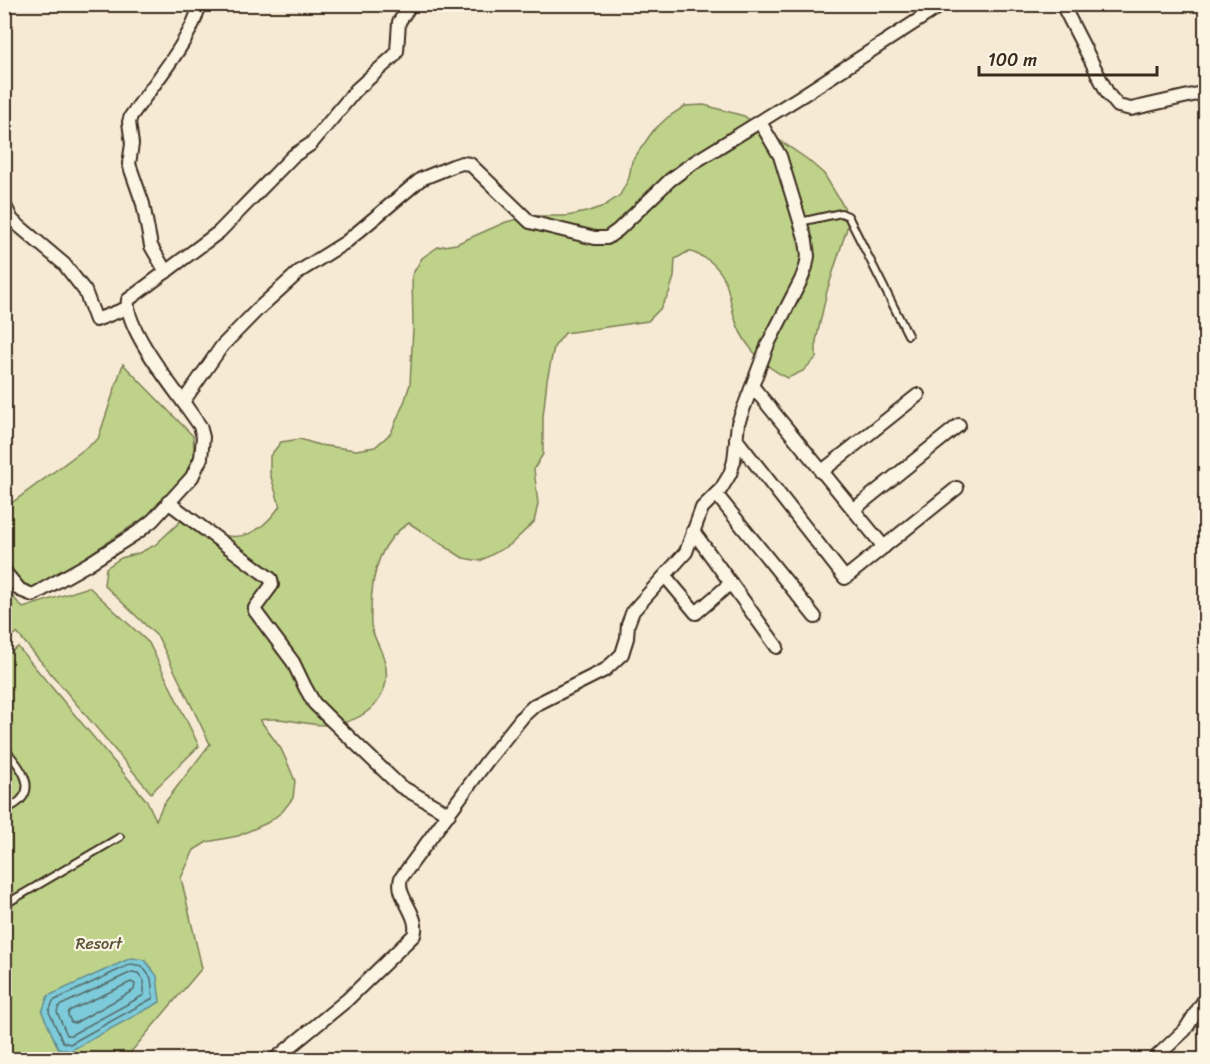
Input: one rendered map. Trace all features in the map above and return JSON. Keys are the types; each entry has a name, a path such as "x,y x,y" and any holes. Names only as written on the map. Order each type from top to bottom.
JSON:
{"street":[{"path":"166,272 151,246 143,204 129,164 132,144 129,122 130,117 154,86 190,28 199,4"},
{"path":"4,571 20,590 33,595 138,532 153,519 196,471 203,452 200,426 135,328 127,308 128,300 219,232 293,156 311,144 356,90 397,51 399,22 411,4"},
{"path":"183,402 222,346 257,310 300,271 346,242 421,179 453,165 470,164 530,222 594,238 607,238 680,171 943,4"},
{"path":"1062,4 1108,94 1118,106 1131,109 1206,92"},
{"path":"274,1059 347,1000 414,935 415,924 400,882 487,761 524,715 535,705 605,670 616,662 625,647 628,624 633,611 642,598 686,552 702,508 725,483 734,461 738,423 768,344 797,289 808,256 780,156 760,122"},
{"path":"4,204 12,220 64,264 85,291 96,320 127,308"},
{"path":"753,387 884,547"},
{"path":"822,472 918,394"},
{"path":"853,510 959,425"},
{"path":"736,439 844,578 957,488"},
{"path":"716,494 815,617"},
{"path":"168,502 271,579 273,583 271,588 255,608 255,612 293,662 305,687 321,710 361,751 400,786 449,814"},
{"path":"693,531 777,647"},
{"path":"664,576 696,613 731,583"},
{"path":"1152,1059 1185,1030 1206,997"}],"lane":[{"path":"800,222 841,213 848,216 908,335"},
{"path":"4,748 22,772 26,791 22,800 4,810"},
{"path":"4,905 120,837"}],"green space":[{"name":"Resort","path":"704,105 744,116 807,159 824,174 844,207 848,225 827,291 816,341 816,358 803,371 788,378 769,367 753,351 741,333 721,273 708,260 689,251 675,259 674,277 669,293 660,309 648,321 565,333 554,347 547,380 543,417 543,454 534,469 538,504 534,522 510,545 480,561 463,558 409,523 390,540 375,573 371,598 371,625 384,659 386,671 386,682 378,700 363,715 332,725 280,719 260,720 281,749 288,764 295,781 293,798 282,812 267,823 238,836 207,842 194,850 181,878 202,968 125,1059 5,1060 5,656 18,647 147,801 156,820 163,805 210,744 158,637 104,585 106,568 121,558 155,545 183,519 211,532 224,535 246,535 258,529 280,506 270,474 270,456 281,442 300,439 319,445 356,450 375,447 391,433 410,384 413,328 412,275 422,258 438,247 456,244 506,222 530,216 567,216 604,206 620,195 629,178 632,161 653,131 685,106"},
{"path":"123,364 193,436 195,462 157,509 36,590 18,580 5,557 5,508 98,439"},
{"path":"89,587 149,643 199,746 151,793 17,633 5,641 5,588 23,608"}],"water":[{"path":"131,958 145,960 157,976 160,1002 70,1051 58,1048 42,1012 48,996"}]}
